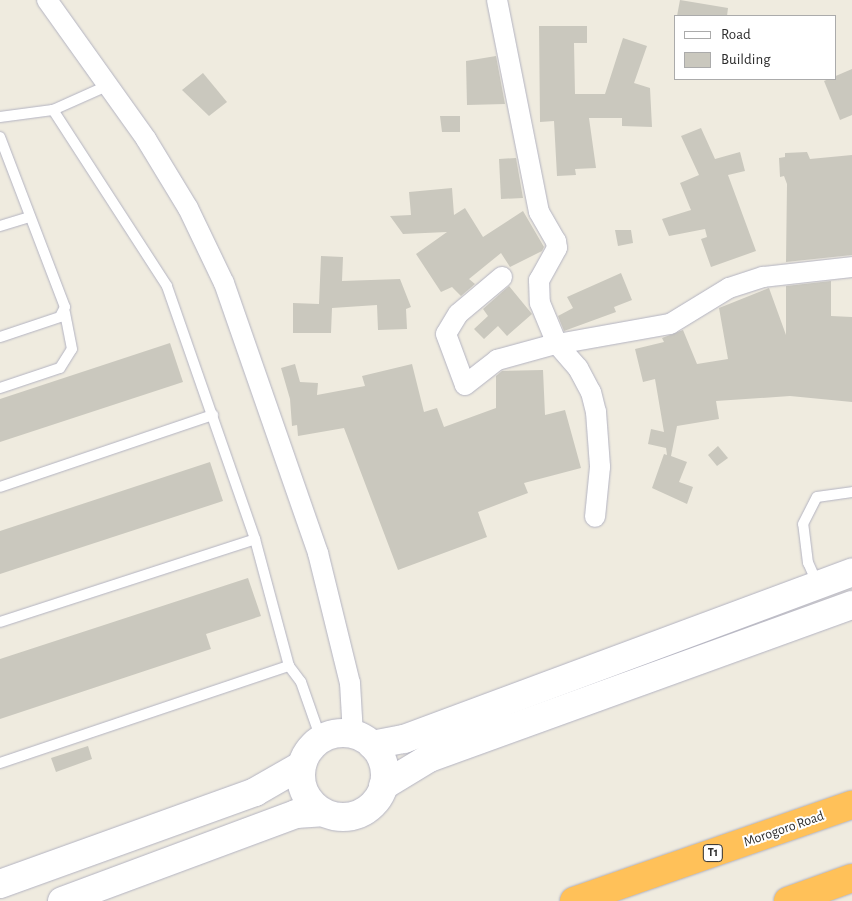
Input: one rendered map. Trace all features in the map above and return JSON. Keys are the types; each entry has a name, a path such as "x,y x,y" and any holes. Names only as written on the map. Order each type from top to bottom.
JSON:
{"highway":[{"name":"Morogoro Road","path":"574,901 852,805"},
{"path":"788,901 852,878"}],"street":[{"path":"497,0 538,212 556,241 538,290 557,344 578,368 591,392 600,450 595,517"},
{"path":"54,3 188,208 224,283 318,553 362,740 383,764 384,786"},
{"path":"502,276 458,314 446,334 465,385 497,360 557,344 670,324 729,288 763,278 852,267"},
{"path":"322,812 302,787 302,765 306,755 321,740 404,739 852,572"},
{"path":"62,901 296,814 322,812 343,817 364,811 384,786 429,758 852,605"},
{"path":"0,884 255,792 302,765"}],"lane":[{"path":"0,118 53,110 109,85"},
{"path":"53,110 167,286 255,538 289,666 301,682 321,740"},
{"path":"0,136 65,312 72,349 60,368 0,388"},
{"path":"0,226 29,217"},
{"path":"0,338 60,317 65,312"},
{"path":"0,487 213,416"},
{"path":"818,585 808,563 804,524 817,497 852,492"},
{"path":"0,622 255,538"},
{"path":"0,763 289,666"}],"building":[{"path":"680,0 728,8 727,15 677,15"},
{"path":"539,26 587,26 587,43 574,43 575,94 605,94 623,38 647,46 634,83 650,88 652,127 622,126 622,118 589,118 596,168 575,169 576,175 557,176 554,121 540,122"},
{"path":"496,56 505,104 467,105 466,61"},
{"path":"852,69 852,115 840,120 824,81 837,80 837,75"},
{"path":"203,73 227,102 209,116 182,90"},
{"path":"440,116 460,116 460,132 442,132"},
{"path":"701,128 715,159 740,152 745,171 728,175 756,251 711,267 701,239 707,237 705,229 669,236 662,219 691,210 680,183 699,175 681,136"},
{"path":"807,152 810,159 852,155 852,255 786,262 787,184 784,176 780,177 779,158 785,157 785,153"},
{"path":"516,158 523,198 501,199 499,159"},
{"path":"452,188 454,215 465,208 483,237 523,211 544,247 542,251 510,267 501,253 469,279 475,284 461,296 452,287 441,292 416,254 447,232 403,234 390,216 411,215 409,192"},
{"path":"615,230 631,230 633,243 618,246"},
{"path":"321,256 343,257 342,281 400,279 411,307 406,309 407,329 378,330 377,305 332,308 331,333 293,333 293,303 319,304"},
{"path":"621,273 632,300 614,307 616,312 564,331 558,316 573,308 567,297"},
{"path":"831,281 831,316 852,317 852,402 790,396 716,401 719,419 677,426 671,456 687,462 679,482 693,487 687,504 652,488 664,454 667,455 666,448 648,444 651,429 664,432 655,379 643,382 635,349 664,342 662,338 683,330 697,364 728,359 719,308 769,288 786,335 786,286"},
{"path":"509,286 532,314 507,336 498,326 484,339 474,329 488,316 483,309"},
{"path":"170,343 183,382 0,442 0,399"},
{"path":"295,364 300,382 318,383 317,395 365,386 362,376 412,364 424,412 437,408 444,427 496,408 496,376 502,371 543,370 545,415 565,410 581,468 524,483 528,493 478,512 487,537 398,570 344,428 298,436 297,425 292,426 290,399 281,368"},
{"path":"718,446 728,458 717,466 708,455"},
{"path":"210,462 223,501 0,574 0,531"},
{"path":"248,578 261,616 206,634 211,649 0,719 0,659"},
{"path":"88,746 92,759 56,772 51,758"}]}
